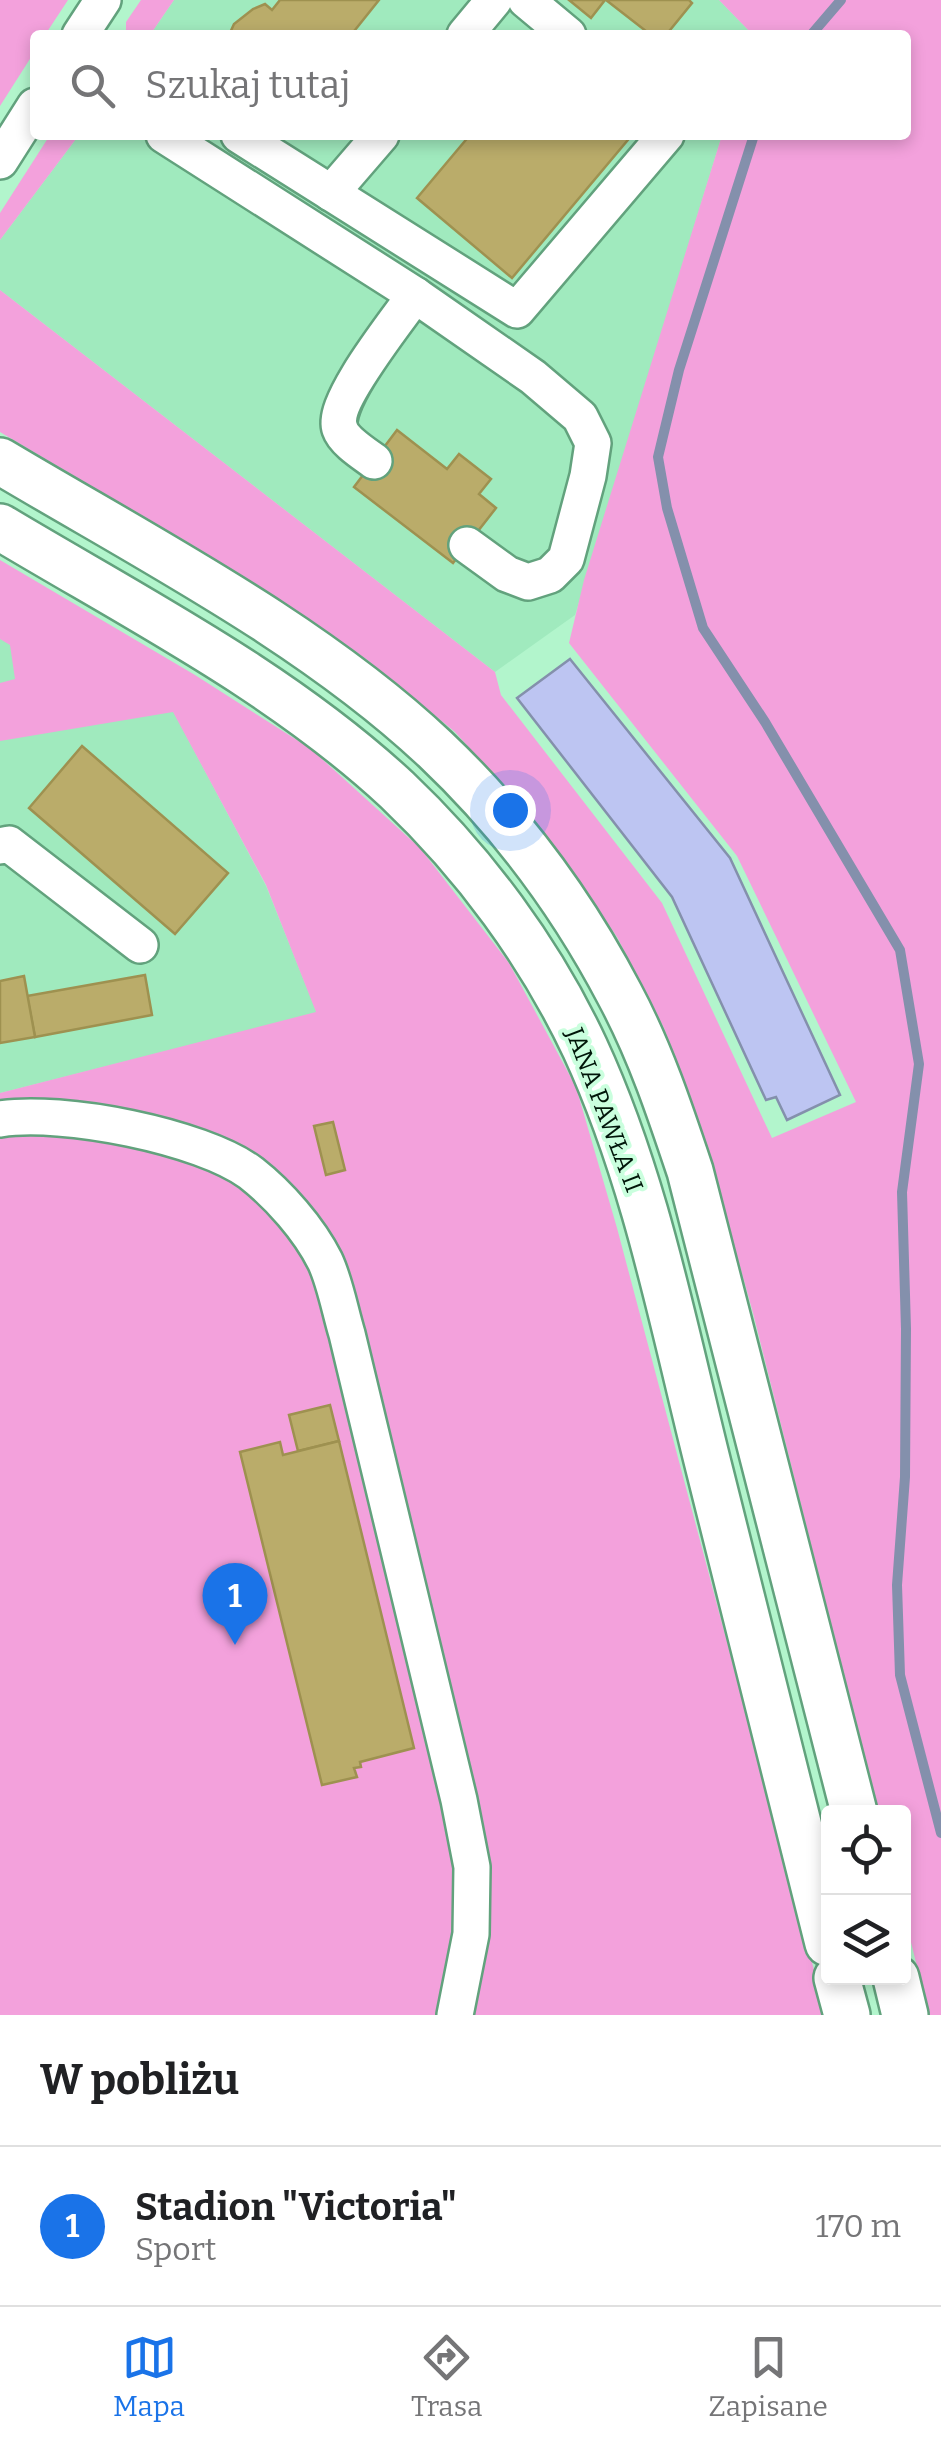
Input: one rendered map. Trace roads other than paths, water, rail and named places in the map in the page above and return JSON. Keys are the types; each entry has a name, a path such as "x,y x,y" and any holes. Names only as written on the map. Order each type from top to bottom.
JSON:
{"main road":[{"path":"0,461 256,616 324,660 402,720 489,804 576,918 636,1027 690,1171 852,1805"},
{"name":"JANA PAWŁA II","path":"0,527 249,678 345,746 397,790 440,834 496,902 551,984 584,1048 610,1112 649,1230 821,1915"},
{"path":"839,1985 847,2015"},
{"path":"898,1985 905,2015"}],"street":[{"path":"83,30 103,0"},
{"path":"469,30 494,0"},
{"path":"526,0 562,30"},
{"path":"0,161 30,114"},
{"path":"172,140 414,296 533,377 580,417 593,443 566,559 550,575 528,582 507,574 467,545"},
{"path":"247,140 517,310 662,140"},
{"path":"332,193 376,140"},
{"path":"374,461 341,433 338,416 346,396 414,296"},
{"path":"0,846 10,844 140,945"},
{"path":"0,1118 109,1122 190,1145 249,1172 291,1212 325,1261 366,1412 460,1800 472,1868 470,1934 455,2015"}],"water":[{"path":"570,659 730,858 840,1095 787,1120 776,1097 766,1100 672,897 517,698"}],"waterway":[{"path":"815,30 841,0"},
{"path":"752,140 679,370 658,457 667,508 703,628 765,722 900,950 919,1064 902,1192 906,1329 905,1477 897,1585 900,1675 941,1833"}],"place":[{"name":"Stadion \"Victoria\"","path":"235,1645"}]}
